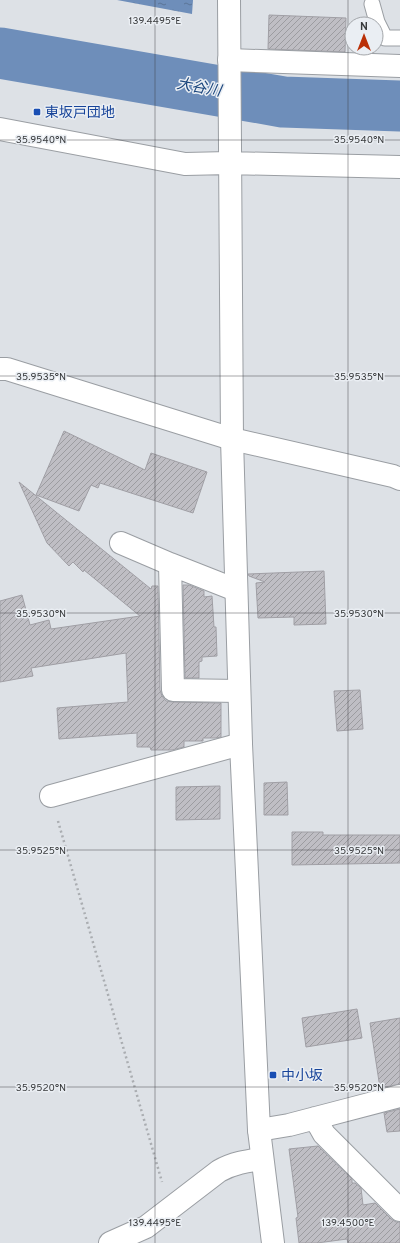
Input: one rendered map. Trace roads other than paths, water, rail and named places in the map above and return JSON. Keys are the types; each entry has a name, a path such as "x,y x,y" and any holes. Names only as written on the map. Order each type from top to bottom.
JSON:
{"street":[{"path":"229,0 232,439 240,744 259,1130 274,1243"},
{"path":"229,60 400,66"},
{"path":"0,129 185,164 229,163 400,167"},
{"path":"0,369 7,369 232,439 393,476 400,479"},
{"path":"122,543 236,590"},
{"path":"170,564 174,690 239,691"},
{"path":"51,796 240,744"},
{"path":"259,1130 289,1125 400,1096"},
{"path":"315,1118 324,1134 400,1210"},
{"path":"110,1243 146,1226 170,1210 219,1171 230,1165 262,1159"}],"lane":[{"path":"372,4 376,22 385,38 400,38"}],"water":[{"path":"117,0 193,0 192,14"}],"waterway":[{"name":"大谷川","path":"0,53 283,102 400,106"}],"place":[{"name":"東坂戸団地","path":"37,112"},
{"name":"中小坂","path":"273,1075"}]}
